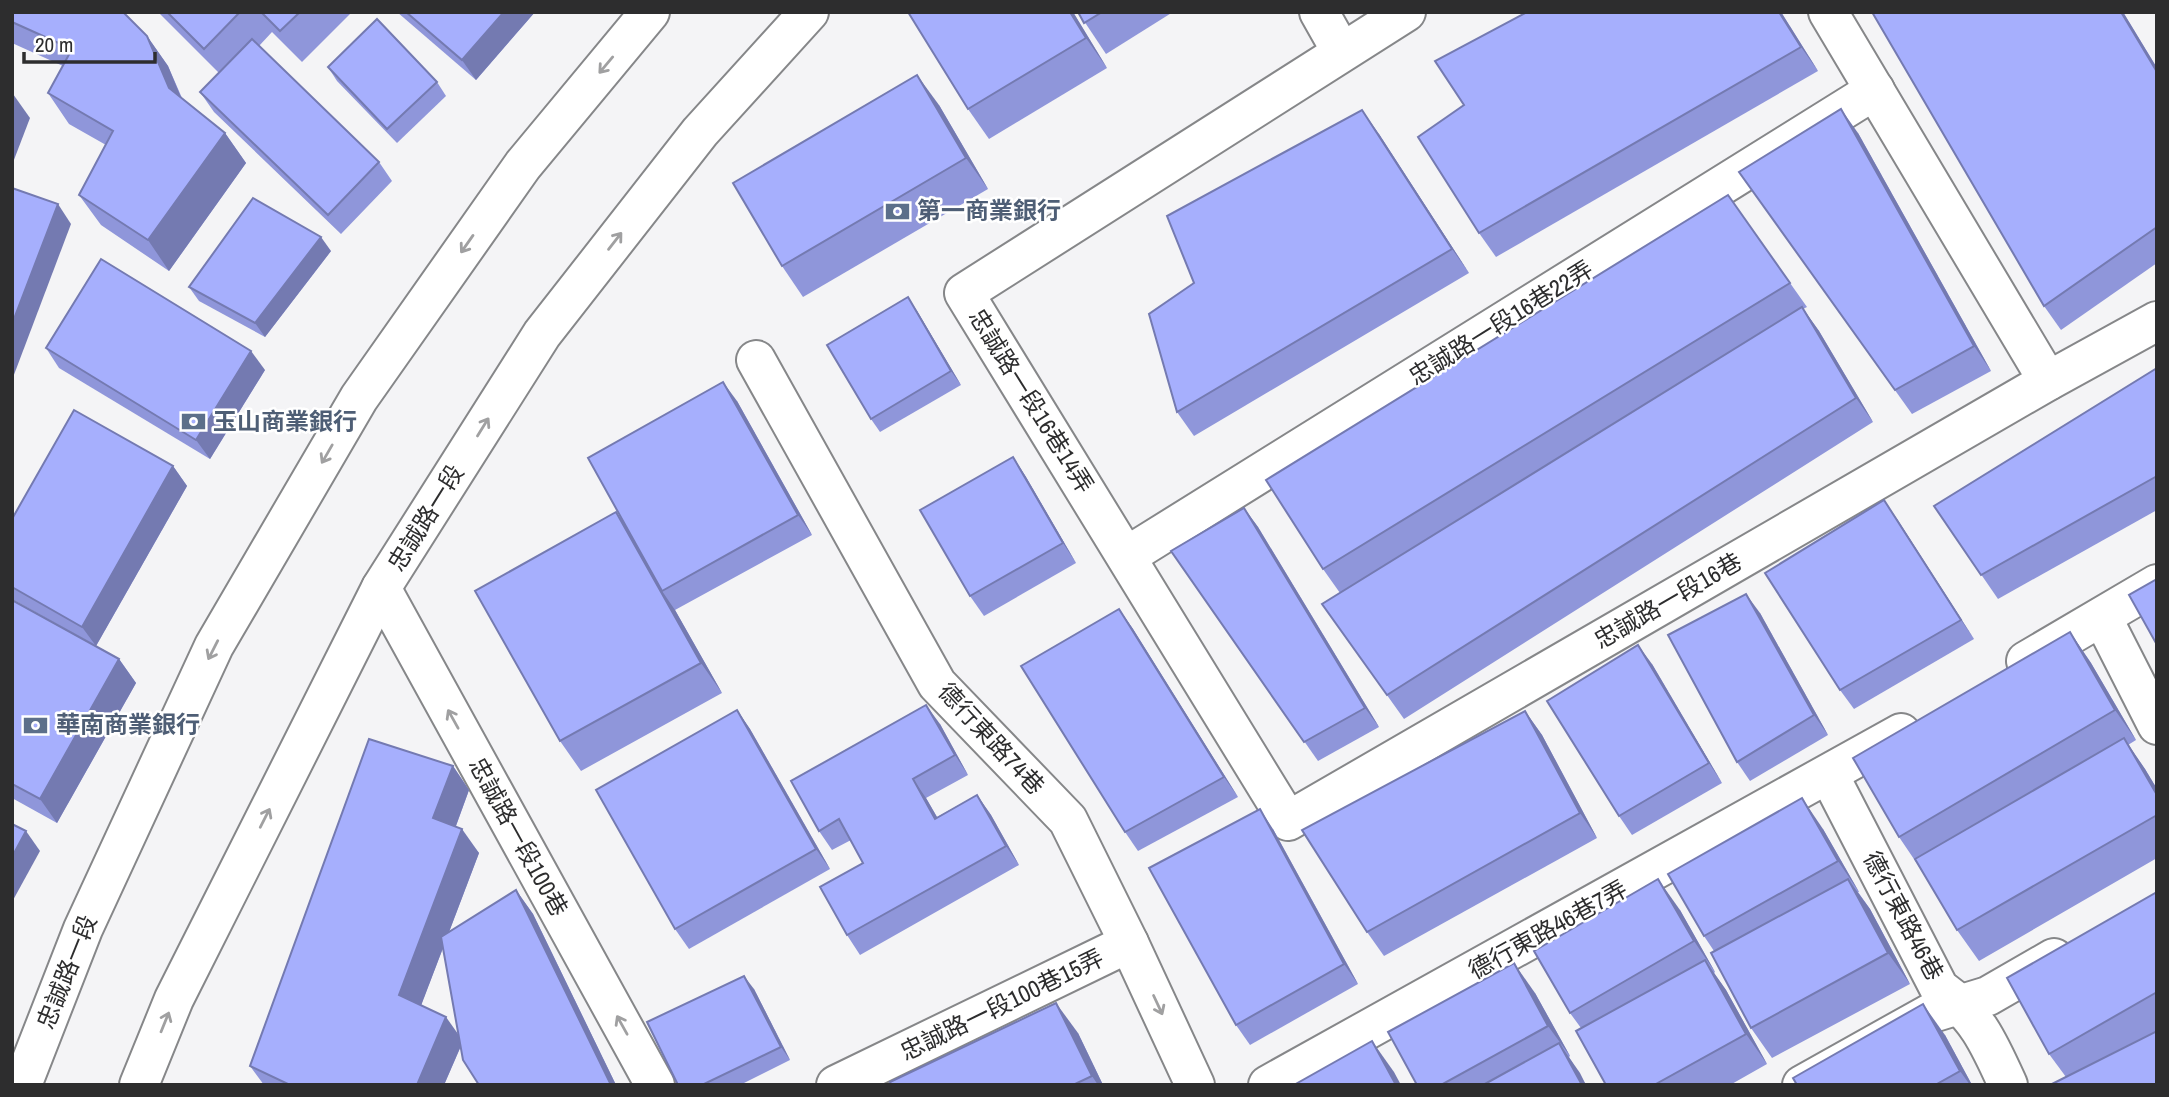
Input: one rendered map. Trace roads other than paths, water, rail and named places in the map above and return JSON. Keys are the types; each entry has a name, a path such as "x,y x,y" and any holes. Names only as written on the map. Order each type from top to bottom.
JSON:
{"street":[{"name":"忠誠路一段","path":"22,1085 83,929 214,646 359,398 523,165 650,12"},
{"name":"忠誠路一段","path":"139,1085 174,999 381,589 542,334 700,132 809,12"},
{"path":"1320,12 1341,51"},
{"name":"忠誠路一段16巷14弄","path":"1288,821 964,293 1406,12"},
{"path":"1828,12 2048,381"},
{"name":"忠誠路一段16巷22弄","path":"1127,556 1875,90"},
{"name":"忠誠路一段16巷","path":"1288,821 2048,381 2157,321"},
{"name":"德行東路74巷","path":"756,360 937,684 1068,820 1195,1085"},
{"path":"1995,679 2157,584"},
{"name":"忠誠路一段100巷","path":"381,589 655,1085"},
{"path":"2102,617 2157,725"},
{"name":"德行東路46巷7弄","path":"1268,1085 1829,775 1936,713"},
{"name":"德行東路46巷","path":"1829,775 1939,988 1961,1003 1984,1032 2008,1085"},
{"path":"1802,1085 1929,1014 1988,996 2084,942"},
{"name":"忠誠路一段100巷15弄","path":"836,1085 1129,943"}],"place":[{"name":"第一商業銀行","path":"897,211"},
{"name":"玉山商業銀行","path":"193,422"},
{"name":"華南商業銀行","path":"36,725"}]}
